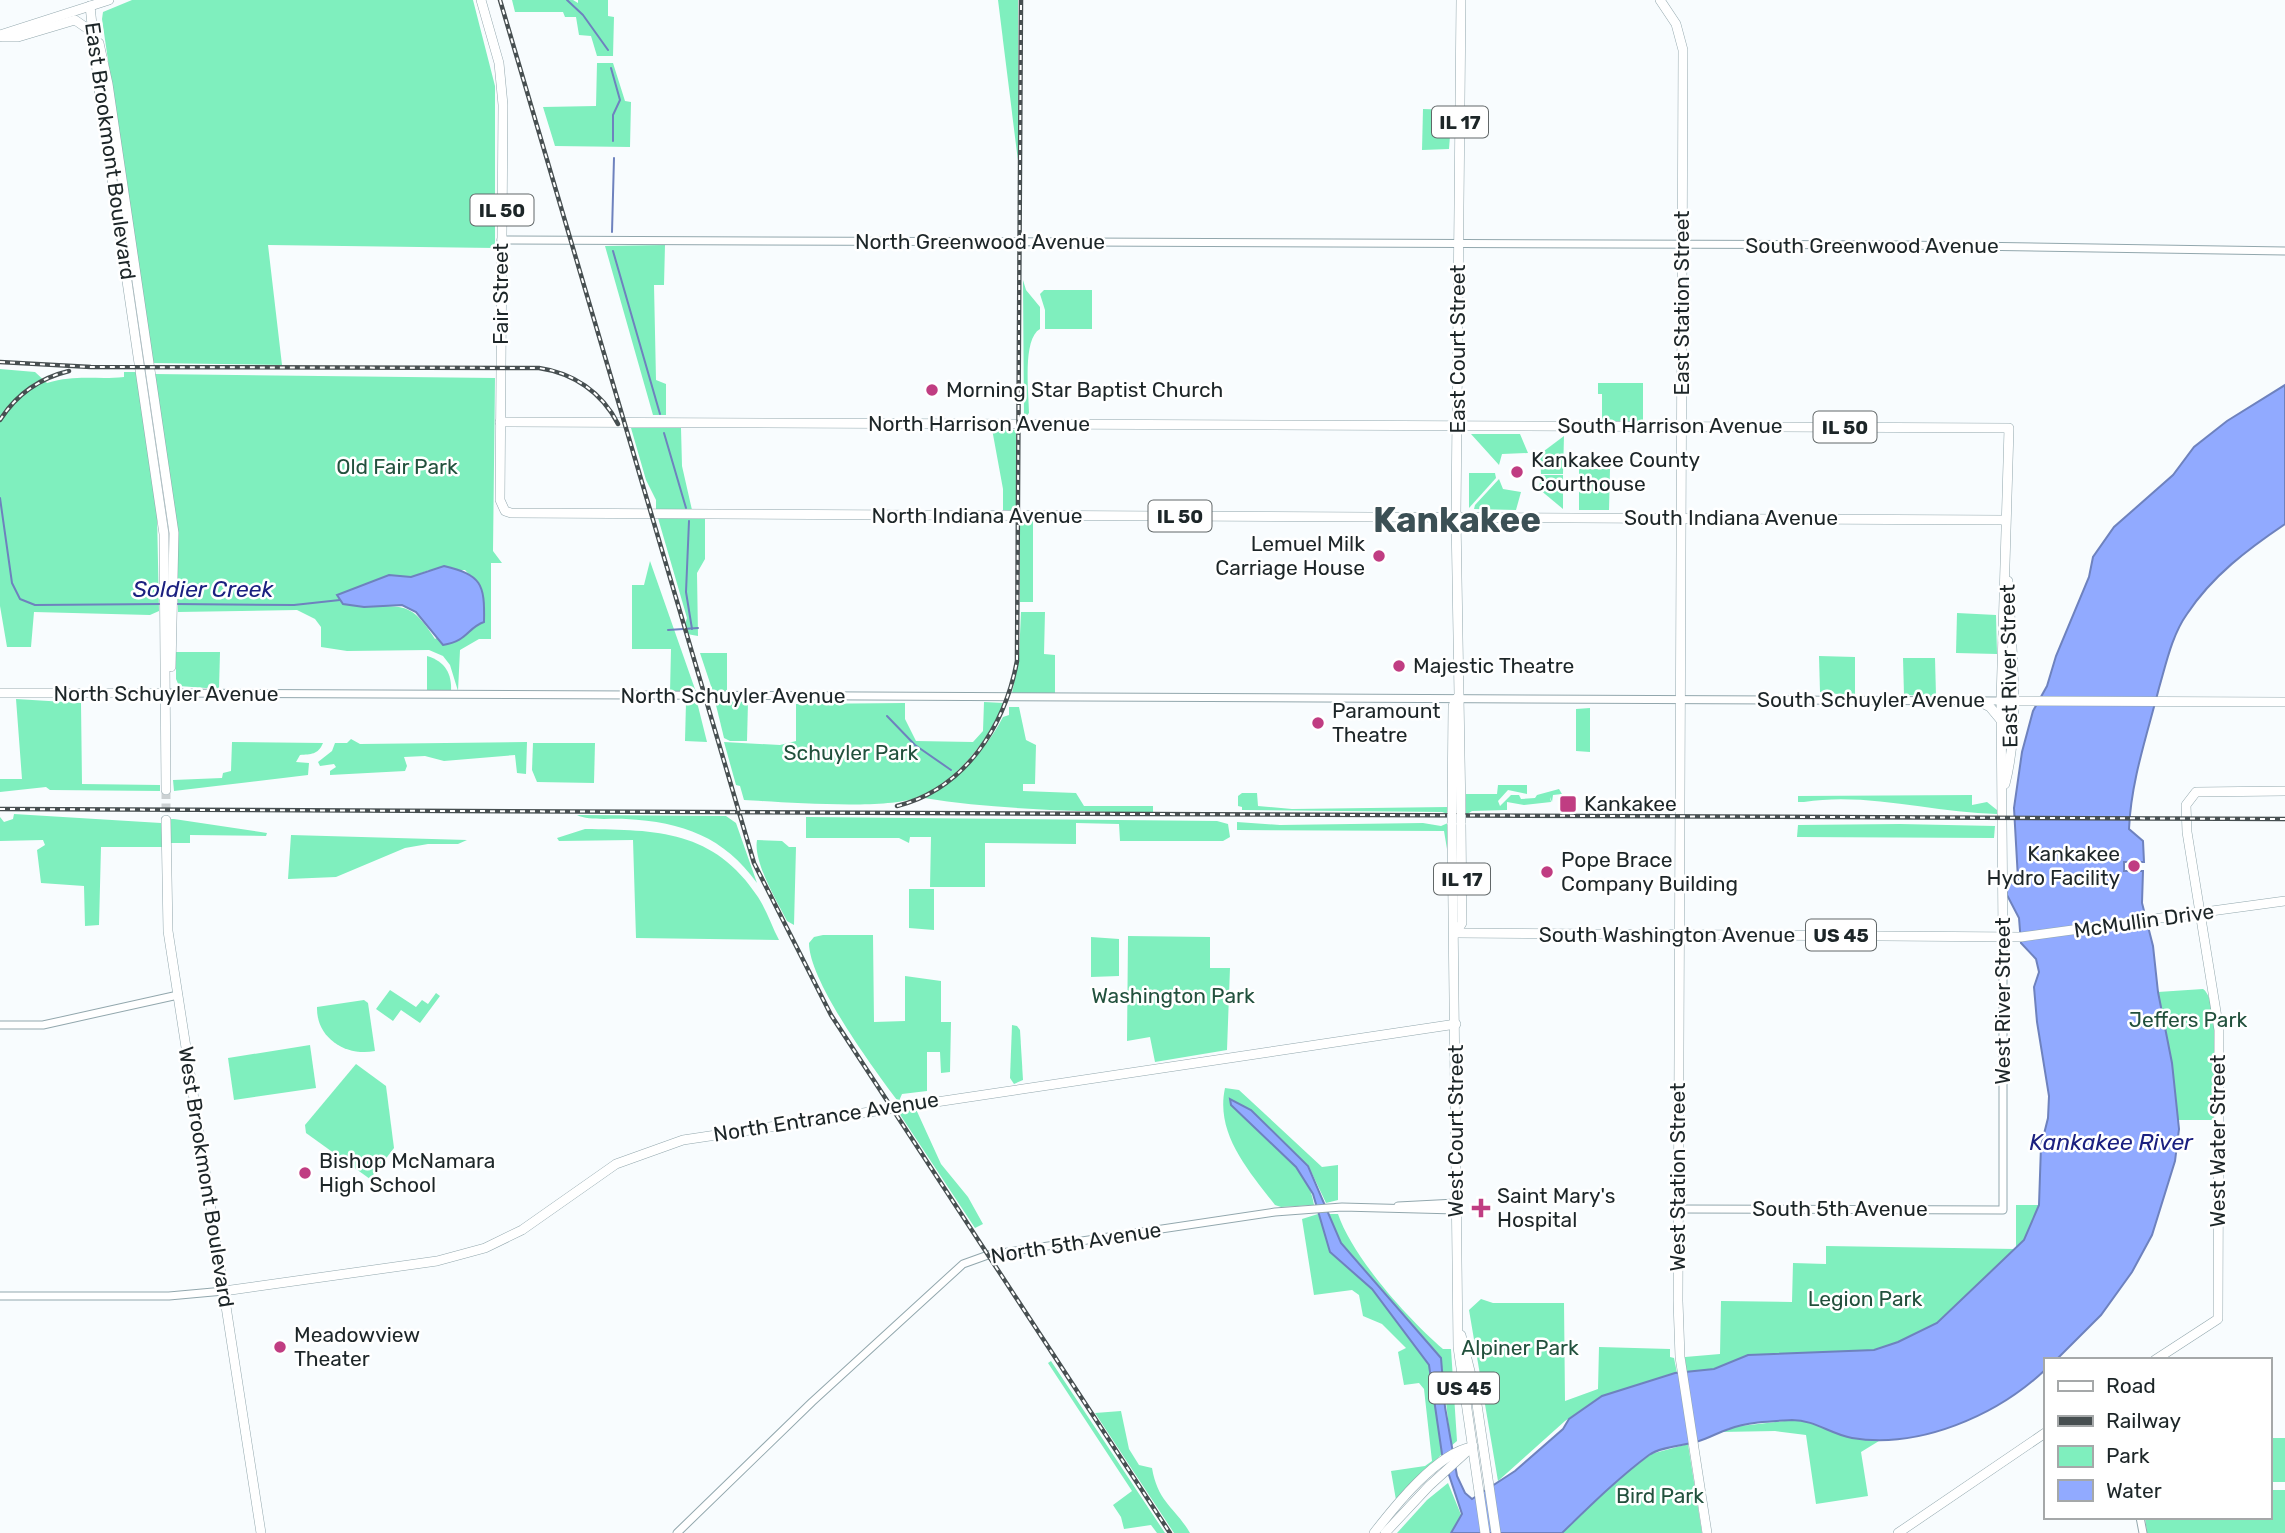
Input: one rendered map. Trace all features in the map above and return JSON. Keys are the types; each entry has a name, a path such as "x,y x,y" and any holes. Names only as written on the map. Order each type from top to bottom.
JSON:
{"main road":[{"path":"0,36 109,0"},
{"name":"Fair Street","path":"481,0 499,64 503,105 501,506"},
{"name":"East Court Street","path":"1457,819 1460,708 1457,698 1457,426 1461,0"},
{"name":"East Station Street","path":"1661,2 1676,23 1683,50 1680,819"},
{"name":"East Brookmont Boulevard","path":"90,6 164,534 169,598"},
{"name":"East Brookmont Boulevard","path":"90,6 108,84 174,533 169,598 173,652 167,693 166,790"},
{"path":"0,36 18,37 75,20 88,29 94,41"},
{"name":"North Harrison Avenue","path":"500,422 1457,426"},
{"name":"South Harrison Avenue","path":"1457,426 2009,428"},
{"name":"East River Street","path":"2003,792 2001,701 2005,474 2009,463 2009,428"},
{"name":"North Indiana Avenue","path":"501,506 511,513 531,515 1457,517"},
{"name":"South Indiana Avenue","path":"1457,517 2005,520"},
{"name":"East River Street","path":"2003,792 2011,763 2017,700 2011,679 2005,520"},
{"path":"2011,679 2017,690 2040,700"},
{"name":"North Schuyler Avenue","path":"5,693 167,693"},
{"path":"1978,701 1990,707 2001,719"},
{"name":"South Schuyler Avenue","path":"2001,701 2285,702"},
{"name":"West Water Street","path":"2158,1358 2218,1320 2219,1030 2187,832 2186,804 2196,792 2285,791"},
{"name":"West River Street","path":"2003,792 2003,937"},
{"name":"West Court Street","path":"1457,819 1462,923 1456,933 1459,1328 1466,1451 1478,1483 1485,1533"},
{"name":"West Station Street","path":"1680,819 1680,1357 1707,1533"},
{"name":"West Brookmont Boulevard","path":"166,820 168,931 261,1533"},
{"name":"McMullin Drive","path":"2003,937 2149,922 2285,901"},
{"name":"South Washington Avenue","path":"1456,933 2003,937"},
{"name":"North Entrance Avenue","path":"223,1291 437,1261 485,1248 522,1230 616,1164 683,1140 1456,1024"},
{"name":"West Court Street","path":"1459,1328 1475,1391 1496,1533"},
{"path":"1898,1533 2044,1434"},
{"path":"1374,1533 1398,1503 1432,1470 1482,1440"},
{"path":"1385,1533 1466,1451"}],"street":[{"name":"North Greenwood Avenue","path":"501,240 1458,244"},
{"name":"South Greenwood Avenue","path":"1458,244 2285,251"},
{"name":"North Schuyler Avenue","path":"167,693 1457,698"},
{"name":"South Schuyler Avenue","path":"1457,698 2001,701"},
{"name":"West River Street","path":"2003,937 2003,1210"},
{"path":"0,1025 43,1025 178,995"},
{"name":"North 5th Avenue","path":"677,1533 792,1421 963,1264 988,1255 1313,1209 1456,1207"},
{"name":"South 5th Avenue","path":"1678,1209 2003,1210"},
{"path":"0,1296 169,1296 223,1291"}],"green space":[{"path":"132,0 473,0 495,86 495,248 268,245 282,365 152,363 102,19 103,12"},
{"path":"512,0 573,0 578,3 578,0 608,0 608,16 614,17 613,56 597,56 591,36 579,35 576,17 565,17 563,12 515,12"},
{"path":"998,0 1018,0 1018,160 1017,153"},
{"path":"597,63 613,63 625,101 631,102 630,147 555,146 543,107 596,106"},
{"path":"1423,109 1452,110 1449,149 1422,150"},
{"path":"665,245 664,285 654,285 656,380 666,384 666,415 653,415 605,246"},
{"path":"1023,280 1026,290 1040,307 1040,329 1034,335 1029,355 1029,413 1024,419"},
{"path":"1044,290 1092,290 1092,329 1045,329 1045,310 1040,294"},
{"path":"0,369 35,372 47,383 77,378 124,377 124,372 137,372 157,514 159,611 150,615 34,612 31,647 7,647 0,606"},
{"name":"Old Fair Park","path":"154,374 495,378 493,551 502,563 491,563 491,639 479,639 460,650 458,691 450,665 443,656 429,650 347,651 321,647 321,627 315,619 297,610 178,612 177,536","holes":["429,570 465,570 481,588 485,609 435,639 420,619 406,609 343,604 337,595 389,575 411,577"]},
{"path":"1598,383 1643,383 1643,422 1602,421 1602,394 1598,394"},
{"path":"631,428 681,428 682,466 692,510 656,511 656,500 646,480"},
{"path":"992,429 1016,430 1016,511 1003,510 1003,489"},
{"path":"1471,434 1520,434 1528,453 1502,454 1499,465"},
{"path":"1564,436 1563,474 1541,474 1540,454"},
{"path":"1579,469 1610,469 1609,510 1579,510"},
{"path":"1469,473 1495,473 1496,478 1469,508"},
{"path":"1541,475 1563,475 1563,509 1539,489"},
{"path":"1499,479 1503,489 1521,492 1516,510 1474,509 1475,505"},
{"path":"658,518 705,518 705,559 697,573 698,636 687,634 687,618"},
{"path":"1020,521 1033,521 1033,602 1020,602"},
{"path":"650,561 696,692 670,692 671,649 632,649 632,585 644,585"},
{"path":"1021,612 1045,612 1044,654 1055,655 1055,693 1012,693 1019,657"},
{"path":"1957,613 1996,615 1997,654 1956,653"},
{"path":"176,652 220,652 219,689 179,686 176,679"},
{"path":"700,653 727,653 727,692 713,692"},
{"path":"427,656 446,669 451,691 427,692"},
{"path":"1819,656 1855,657 1855,696 1820,692"},
{"path":"1903,658 1935,658 1936,696 1904,695"},
{"path":"16,699 81,703 82,784 160,785 160,791 50,790 46,787 0,792 0,779 22,779"},
{"path":"715,701 748,702 747,741 730,741 724,738"},
{"path":"686,702 697,702 707,742 685,741"},
{"name":"Schuyler Park","path":"984,702 1004,703 989,732 969,759 930,791 900,802 831,804 744,800 740,786 736,785 724,742 780,745 796,741 796,704 905,703 905,719 916,741 973,742 983,731"},
{"path":"1009,707 1019,707 1026,740 1036,745 1035,784 1023,784 1023,791 1076,793 1084,806 1153,806 1153,813 1066,811 924,798 970,764 1003,717 1009,715"},
{"path":"1590,708 1590,752 1576,751 1576,709"},
{"path":"351,739 360,744 527,742 526,774 517,773 515,755 444,761 425,756 404,757 407,766 405,771 330,775 330,771 336,767 334,764 320,766 318,762 332,751 335,743 347,743"},
{"path":"232,742 323,743 316,752 300,755 296,762 309,763 308,775 174,791 173,780 222,778 223,773 231,771"},
{"path":"533,743 595,743 594,783 537,782 532,770"},
{"path":"1498,785 1527,785 1527,794 1508,790 1498,801 1500,806 1511,795 1519,795 1521,799 1535,798 1537,795 1559,789 1562,794 1553,795 1552,802 1550,797 1551,802 1524,805 1507,802 1507,810 1472,811 1466,815 1466,794 1497,794"},
{"path":"1242,793 1257,793 1258,806 1292,809 1448,807 1448,814 1242,810 1242,807 1238,806 1238,796"},
{"path":"1972,795 1972,805 1987,802 1997,810 1997,814 1877,801 1798,802 1798,796"},
{"path":"14,814 161,823 163,847 101,847 99,925 85,926 84,886 41,883 37,850 45,845 43,840 0,841 0,817 4,822 13,819"},
{"path":"577,815 726,816 736,823 757,883 731,854 716,843 684,828 647,821 594,819"},
{"path":"806,817 1217,821 1228,824 1230,837 1223,841 1120,841 1119,824 1076,823 1076,844 985,843 985,887 930,887 931,837 910,837 909,843 899,838 806,838"},
{"path":"171,819 267,833 266,836 190,835 190,843 171,843"},
{"path":"1237,822 1280,825 1423,823 1441,826 1448,823 1447,849 1444,831 1237,830"},
{"path":"1798,825 1995,826 1994,838 1797,837"},
{"path":"585,829 660,833 703,846 723,858 741,875 761,902 779,940 636,938 633,840 559,841 557,838"},
{"path":"291,835 467,840 458,844 428,844 405,848 336,877 288,879"},
{"path":"757,840 782,841 789,847 796,847 794,925 787,921 767,881 759,859"},
{"path":"909,889 934,889 934,930 909,928"},
{"path":"873,935 874,1022 905,1021 905,976 941,981 941,1022 951,1022 950,1072 941,1073 940,1052 927,1052 927,1091 902,1094 899,1101 897,1100 844,1024 819,979 812,959 809,943 814,937"},
{"name":"Washington Park","path":"1128,936 1210,937 1210,968 1230,968 1227,1050 1155,1062 1150,1037 1127,1041"},
{"path":"1091,937 1119,939 1119,976 1091,977"},
{"name":"Jeffers Park","path":"2203,989 2209,997 2214,1029 2214,1120 2178,1120 2158,992"},
{"path":"390,990 416,1007 422,1000 428,1004 436,993 440,996 420,1023 401,1010 393,1021 376,1009"},
{"path":"364,1000 368,1003 375,1051 354,1051 335,1043 327,1036 318,1018 317,1007"},
{"path":"1012,1025 1020,1030 1023,1080 1014,1084 1010,1078"},
{"path":"310,1045 316,1088 234,1100 228,1058"},
{"path":"356,1064 386,1086 394,1148 370,1179 306,1133 305,1125"},
{"path":"1225,1088 1239,1090 1322,1167 1338,1165 1338,1200 1326,1203 1308,1165 1231,1105 1269,1137 1293,1162 1310,1190 1314,1205 1275,1205 1236,1151 1225,1121"},
{"path":"915,1107 941,1164 968,1197 983,1224 975,1228 897,1110"},
{"path":"2016,1205 2039,1205 2024,1240 2016,1249"},
{"path":"1318,1214 1338,1257 1372,1289 1400,1324 1429,1365 1433,1376 1442,1454 1396,1500 1391,1471 1425,1466 1432,1461 1424,1389 1419,1383 1404,1385 1398,1352 1406,1348 1382,1324 1363,1316 1359,1295 1352,1290 1314,1295 1302,1219"},
{"path":"1328,1214 1338,1214 1356,1249 1398,1305 1443,1349 1451,1349 1457,1441 1451,1446 1441,1358 1341,1243"},
{"name":"Legion Park","path":"1826,1246 2016,1249 1937,1323 1898,1342 1871,1351 1748,1355 1714,1369 1686,1372 1685,1357 1720,1354 1721,1301 1792,1302 1793,1263 1826,1264"},
{"name":"Alpiner Park","path":"1481,1299 1493,1303 1564,1303 1565,1401 1598,1389 1599,1347 1670,1349 1670,1357 1674,1358 1677,1373 1602,1396 1565,1421 1498,1481 1469,1310"},
{"path":"1051,1361 1165,1533 1157,1533 1151,1525 1124,1529 1121,1517 1113,1505 1132,1491 1048,1363"},
{"path":"1121,1411 1129,1449 1139,1465 1152,1468 1158,1489 1190,1533 1174,1533 1095,1413"},
{"path":"1793,1420 1817,1423 1850,1437 1879,1441 1861,1452 1868,1496 1816,1504 1806,1435 1775,1431 1720,1432 1732,1427"},
{"path":"2271,1438 2285,1438 2285,1482 2271,1482"},
{"name":"Bird Park","path":"1688,1444 1702,1533 1562,1533 1597,1496 1651,1454"},
{"path":"1448,1483 1462,1517 1450,1533 1397,1533 1427,1500"},
{"path":"2271,1490 2285,1490 2285,1533 2147,1533 2145,1519 2271,1519"}],"water":[{"name":"Kankakee River","path":"2285,385 2285,524 2244,553 2219,575 2182,622 2167,660 2136,776 2129,829 2143,841 2144,862 2124,862 2124,871 2143,871 2142,903 2153,946 2158,992 2172,1063 2179,1129 2175,1161 2152,1235 2132,1272 2101,1315 2058,1358 2044,1358 2044,1371 2004,1402 1955,1425 1930,1433 1878,1440 1852,1438 1792,1420 1743,1425 1649,1455 1562,1533 1451,1533 1462,1514 1442,1454 1429,1365 1372,1289 1330,1252 1313,1194 1296,1167 1231,1105 1230,1099 1251,1110 1308,1166 1341,1243 1441,1358 1445,1407 1457,1476 1465,1493 1472,1499 1515,1471 1563,1429 1569,1419 1602,1396 1675,1373 1714,1369 1748,1355 1874,1350 1898,1342 1937,1323 2024,1240 2039,1205 2041,1146 2048,1118 2049,1096 2034,987 2039,972 2036,959 2021,943 2019,918 2007,895 2007,881 2018,879 2014,808 2022,752 2033,711 2047,686 2056,656 2089,577 2093,557 2114,527 2173,475 2194,447 2227,421"},
{"path":"444,566 473,577 482,590 483,598 484,622 451,643 443,645 416,612 402,605 364,607 343,604 337,595 389,575 411,577"}],"waterway":[{"path":"567,0 583,15 608,50"},
{"path":"611,68 620,100 613,115 613,141"},
{"path":"612,232 614,158"},
{"path":"613,251 660,414"},
{"path":"664,433 686,508"},
{"name":"Soldier Creek","path":"0,498 12,583 20,599 35,605 162,604"},
{"path":"689,521 686,592 692,629"},
{"name":"Soldier Creek","path":"175,604 294,605 340,600"},
{"name":"Soldier Creek","path":"668,630 698,628"},
{"name":"Soldier Creek","path":"887,716 915,745 951,770"}],"tunnel":[{"path":"166,790 166,820"}],"railway":[{"path":"500,0 754,863 831,1015 1170,1533"},
{"path":"897,806 921,798 943,785 962,770 978,751 1003,709 1017,661 1021,0"},
{"path":"0,362 91,367 539,368 563,374 585,386 604,402 618,424"},
{"path":"0,420 13,403 30,389 48,378 69,371"},
{"path":"0,809 2285,819"}],"place":[{"name":"Morning Star Baptist Church","path":"932,390"},
{"name":"Kankakee County Courthouse","path":"1517,472"},
{"name":"Lemuel Milk Carriage House","path":"1379,556"},
{"name":"Majestic Theatre","path":"1399,666"},
{"name":"Paramount Theatre","path":"1318,723"},
{"name":"Kankakee","path":"1568,804"},
{"name":"Kankakee Hydro Facility","path":"2134,866"},
{"name":"Pope Brace Company Building","path":"1547,872"},
{"name":"Bishop McNamara High School","path":"305,1173"},
{"name":"Saint Mary's Hospital","path":"1481,1208"},
{"name":"Meadowview Theater","path":"280,1347"}],"district":[{"name":"Kankakee","path":"1457,520"}]}
